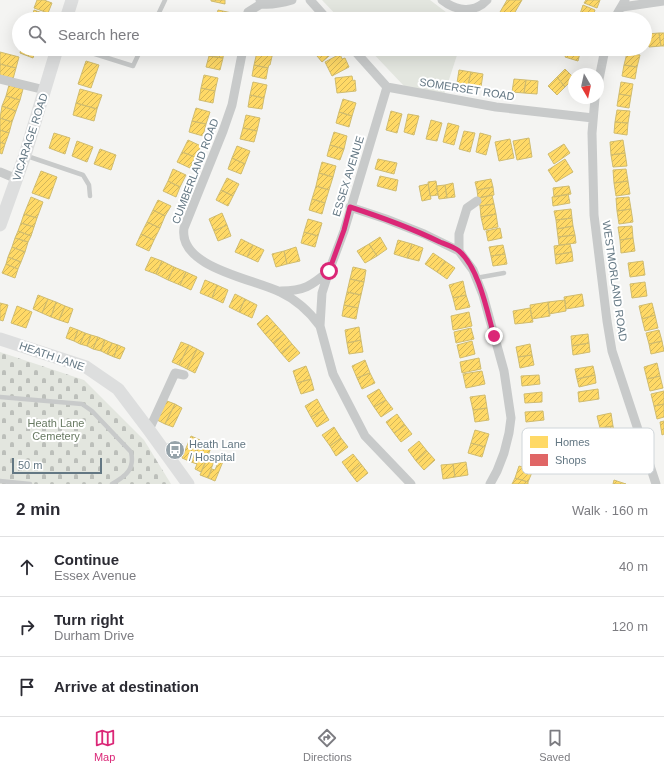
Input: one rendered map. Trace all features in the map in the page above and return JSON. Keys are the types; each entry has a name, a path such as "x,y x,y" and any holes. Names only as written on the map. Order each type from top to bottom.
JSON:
{"street":[{"path":"68,12 72,0"},
{"path":"248,12 261,2 278,4 292,0"},
{"path":"310,0 321,12"},
{"path":"442,0 457,9 465,10 475,9 487,0"},
{"path":"617,12 624,4 664,1"},
{"name":"VICARAGE ROAD","path":"0,225 25,155 55,56"},
{"name":"CUMBERLAND ROAD","path":"241,56 232,105 184,228 184,234 190,249 202,261 231,275 280,292 297,302 310,313 320,326"},
{"path":"360,56 387,87"},
{"path":"601,68 604,56"},
{"path":"0,78 45,90"},
{"name":"SOMERSET ROAD","path":"387,87 496,106 593,118"},
{"name":"ESSEX AVENUE","path":"387,87 344,230 322,293 320,326 333,374 365,436 411,484"},
{"name":"WESTMORLAND ROAD","path":"594,104 592,133 594,215 607,321 615,358 638,428"},
{"path":"0,172 17,178"},
{"path":"459,251 459,234 467,208 477,201"},
{"path":"350,207 418,232 459,251 473,270 483,295 504,372 511,418 504,453 490,484"},
{"name":"CUMBERLAND ROAD","path":"280,292 296,291 312,284 329,271"},
{"name":"HEATH LANE","path":"0,339 86,367 118,390 188,484"},
{"path":"149,430 175,373 184,375"},
{"name":"WESTMORLAND ROAD","path":"653,474 656,484"}],"lane":[{"path":"159,12 165,0"},
{"path":"101,56 133,66 138,56"},
{"path":"25,155 83,175 89,185 90,196"},
{"path":"476,278 504,273"},
{"path":"0,397 82,404 92,411 131,452 133,460 131,467 125,476 112,484"},
{"path":"0,481 30,484"}],"green space":[{"path":"322,0 430,0 446,12 333,12"},
{"path":"376,56 457,56 444,95 404,86"},
{"name":"Heath Lane Cemetery","path":"0,352 84,380 144,440 171,484 0,484"}],"building: Homes":[{"path":"37,0 44,0 52,3 48,12 34,8"},
{"path":"225,0 225,4 211,1"},
{"path":"507,0 522,0 515,12 500,12"},
{"path":"586,0 600,0 597,8 584,3"},
{"path":"583,5 595,10 594,12 581,12"},
{"path":"659,33 664,33 664,46 661,46"},
{"path":"659,33 661,46 652,47 652,34"},
{"path":"0,52 19,57 16,68 0,64"},
{"path":"209,56 223,56 223,58"},
{"path":"209,56 223,58 220,70 206,67"},
{"path":"256,56 272,56 268,68 254,65"},
{"path":"317,56 329,56 322,62"},
{"path":"336,56 341,56 342,59 345,58 349,67 332,76 325,62"},
{"path":"565,56 579,56 578,61"},
{"path":"626,56 640,56 637,67 624,65"},
{"path":"86,61 99,65 91,88 78,84"},
{"path":"0,64 16,68 13,79 0,75"},
{"path":"254,65 268,68 266,79 252,76"},
{"path":"624,65 637,67 635,79 622,76"},
{"path":"565,69 568,72 568,84 565,87 557,77"},
{"path":"459,70 471,72 468,85 457,83"},
{"path":"471,72 483,74 481,87 468,85"},
{"path":"204,75 218,78 215,91 201,88"},
{"path":"352,76 353,81 355,80 356,91 337,93 335,78"},
{"path":"557,77 565,87 557,95 548,86"},
{"path":"514,79 526,80 524,93 512,92"},
{"path":"526,80 538,81 537,94 524,93"},
{"path":"253,82 267,85 264,98 250,95"},
{"path":"621,82 633,84 631,96 619,94"},
{"path":"9,85 23,89 20,100 6,96"},
{"path":"201,88 215,91 213,103 199,100"},
{"path":"80,89 102,95 97,109 76,103"},
{"path":"619,94 631,96 629,108 617,106"},
{"path":"250,95 264,98 262,109 248,107"},
{"path":"6,96 20,100 16,111 2,106"},
{"path":"343,99 356,103 352,116 339,112"},
{"path":"76,103 97,109 94,121 73,115"},
{"path":"2,106 16,111 12,122 0,118"},
{"path":"196,108 210,112 206,124 192,121"},
{"path":"617,110 630,111 628,123 615,122"},
{"path":"391,111 402,114 397,133 386,130"},
{"path":"339,112 352,116 349,127 336,123"},
{"path":"408,114 419,116 414,135 404,132"},
{"path":"246,115 260,118 257,131 243,128"},
{"path":"0,118 12,122 9,133 0,130"},
{"path":"431,120 442,123 437,141 426,139"},
{"path":"192,121 206,124 203,136 189,132"},
{"path":"615,122 628,123 627,135 614,133"},
{"path":"448,123 459,126 454,145 443,142"},
{"path":"243,128 257,131 254,142 240,139"},
{"path":"0,130 9,133 5,144 0,142"},
{"path":"464,131 475,133 470,152 459,149"},
{"path":"334,132 347,136 344,149 330,145"},
{"path":"54,133 70,138 65,154 49,148"},
{"path":"480,133 491,136 486,155 476,152"},
{"path":"529,138 532,157 517,160 513,141"},
{"path":"510,139 514,158 499,161 495,142"},
{"path":"188,140 201,146 195,157 182,152"},
{"path":"623,140 625,153 611,155 610,142"},
{"path":"77,141 93,147 87,162 72,156"},
{"path":"0,142 5,144 2,154 0,153"},
{"path":"564,144 570,153 554,164 548,154"},
{"path":"330,145 344,149 340,160 327,156"},
{"path":"237,146 250,151 245,164 232,158"},
{"path":"100,149 116,155 111,170 94,164"},
{"path":"182,152 195,157 190,168 177,162"},
{"path":"625,153 627,166 613,167 611,155"},
{"path":"232,158 245,164 241,174 228,169"},
{"path":"378,159 397,163 394,174 375,169"},
{"path":"565,159 573,172 556,182 548,170"},
{"path":"322,162 336,166 333,177 319,173"},
{"path":"173,169 186,175 180,187 168,181"},
{"path":"626,169 628,181 614,183 613,170"},
{"path":"41,171 57,177 49,199 32,193"},
{"path":"319,173 333,177 329,190 316,186"},
{"path":"380,176 398,180 396,191 377,186"},
{"path":"227,178 239,184 233,196 221,190"},
{"path":"491,179 493,187 477,190 475,182"},
{"path":"168,181 180,187 176,197 163,191"},
{"path":"436,181 438,195 430,196 428,182"},
{"path":"628,181 630,194 616,196 614,183"},
{"path":"453,183 455,197 447,198 445,185"},
{"path":"428,184 431,199 422,201 419,186"},
{"path":"445,185 447,198 439,199 436,186"},
{"path":"316,186 329,190 325,203 312,199"},
{"path":"569,186 571,194 554,197 553,188"},
{"path":"493,187 494,195 478,198 477,190"},
{"path":"221,190 233,196 228,206 216,200"},
{"path":"568,194 570,203 553,206 552,197"},
{"path":"492,195 494,204 480,206 478,198"},
{"path":"31,197 43,202 37,218 24,214"},
{"path":"629,197 631,209 617,211 616,198"},
{"path":"312,199 325,203 322,214 309,210"},
{"path":"158,200 171,206 165,216 153,210"},
{"path":"494,204 496,214 481,217 480,206"},
{"path":"571,209 572,218 556,220 554,211"},
{"path":"631,209 633,222 619,224 617,211"},
{"path":"153,210 165,216 160,228 147,222"},
{"path":"222,213 227,225 214,231 209,219"},
{"path":"24,214 37,218 34,227 21,223"},
{"path":"496,214 498,227 484,230 481,217"},
{"path":"572,218 573,226 557,229 556,220"},
{"path":"308,219 322,223 318,236 304,232"},
{"path":"147,222 160,228 154,240 141,234"},
{"path":"21,223 34,227 31,236 18,231"},
{"path":"227,225 231,236 218,241 214,231"},
{"path":"573,226 575,235 558,237 557,229"},
{"path":"632,226 633,238 620,240 618,227"},
{"path":"500,228 502,238 488,241 486,231"},
{"path":"18,231 31,236 28,242 15,238"},
{"path":"304,232 318,236 315,247 301,243"},
{"path":"141,234 154,240 149,251 136,245"},
{"path":"575,235 576,243 559,245 558,237"},
{"path":"380,237 387,249 377,256 369,244"},
{"path":"15,238 28,242 25,252 12,247"},
{"path":"633,238 635,251 621,253 620,240"},
{"path":"241,239 253,245 247,257 235,252"},
{"path":"398,240 412,244 407,258 394,254"},
{"path":"369,244 377,256 365,263 357,251"},
{"path":"412,244 423,248 419,261 407,258"},
{"path":"570,244 572,252 555,255 554,246"},
{"path":"253,245 264,250 258,262 247,257"},
{"path":"503,245 505,254 491,256 489,247"},
{"path":"12,247 25,252 21,262 8,257"},
{"path":"296,247 300,261 287,264 284,251"},
{"path":"284,251 287,264 276,267 272,254"},
{"path":"572,252 573,261 556,264 555,255"},
{"path":"433,253 445,261 437,272 425,264"},
{"path":"505,254 507,264 493,266 491,256"},
{"path":"8,257 21,262 18,269 6,264"},
{"path":"151,257 162,261 156,274 145,270"},
{"path":"162,261 174,267 168,280 156,274"},
{"path":"445,261 455,268 447,279 437,272"},
{"path":"643,261 645,275 630,277 628,263"},
{"path":"6,264 18,269 15,278 2,273"},
{"path":"174,267 186,272 180,285 168,280"},
{"path":"353,267 366,270 364,282 350,279"},
{"path":"186,272 197,277 191,290 180,285"},
{"path":"350,279 364,282 361,295 347,292"},
{"path":"205,280 217,285 212,298 200,293"},
{"path":"463,281 466,295 453,298 449,285"},
{"path":"645,282 647,296 632,298 630,284"},
{"path":"217,285 228,290 223,303 212,298"},
{"path":"347,292 361,295 358,308 344,305"},
{"path":"235,294 245,299 239,312 229,307"},
{"path":"582,294 584,306 566,309 564,297"},
{"path":"38,295 48,299 42,313 33,309"},
{"path":"466,295 470,307 456,310 453,298"},
{"path":"48,299 56,302 51,317 42,313"},
{"path":"245,299 257,305 252,318 239,312"},
{"path":"565,300 566,311 549,314 548,302"},
{"path":"56,302 65,306 59,320 51,317"},
{"path":"548,302 550,316 532,319 530,305"},
{"path":"0,303 8,305 3,321 0,320"},
{"path":"652,303 655,315 642,319 639,306"},
{"path":"344,305 358,308 356,319 342,316"},
{"path":"17,306 32,312 26,328 11,323"},
{"path":"65,306 73,309 68,323 59,320"},
{"path":"530,308 533,322 515,324 513,311"},
{"path":"469,312 472,326 453,330 451,316"},
{"path":"267,315 276,325 265,334 257,324"},
{"path":"655,315 658,328 645,331 642,319"},
{"path":"276,325 284,334 273,343 265,334"},
{"path":"70,327 78,330 74,341 66,338"},
{"path":"359,327 361,340 347,343 345,330"},
{"path":"471,328 474,339 456,343 454,332"},
{"path":"78,330 85,333 80,344 74,341"},
{"path":"659,330 662,341 649,344 646,333"},
{"path":"85,333 91,335 87,346 80,344"},
{"path":"284,334 292,344 281,353 273,343"},
{"path":"588,334 589,343 572,346 571,336"},
{"path":"91,335 98,337 93,349 87,346"},
{"path":"98,337 105,340 101,351 93,349"},
{"path":"105,340 112,343 107,354 101,351"},
{"path":"361,340 363,352 349,354 347,343"},
{"path":"472,341 475,354 460,358 457,345"},
{"path":"662,341 664,351 651,354 649,344"},
{"path":"181,342 189,345 179,365 172,362"},
{"path":"112,343 118,345 114,357 107,354"},
{"path":"589,343 590,352 573,355 572,346"},
{"path":"292,344 300,353 289,362 281,353"},
{"path":"530,344 532,355 518,357 516,347"},
{"path":"118,345 125,348 120,359 114,357"},
{"path":"189,345 197,349 187,369 179,365"},
{"path":"197,349 204,353 195,373 187,369"},
{"path":"532,355 534,365 520,368 518,357"},
{"path":"479,358 481,369 462,373 460,362"},
{"path":"365,360 370,373 357,378 352,366"},
{"path":"657,363 660,376 647,379 644,367"},
{"path":"306,366 311,379 297,383 293,371"},
{"path":"593,366 595,375 577,379 575,369"},
{"path":"482,371 485,384 466,388 463,374"},
{"path":"370,373 375,383 362,389 357,378"},
{"path":"539,375 540,384 522,386 521,376"},
{"path":"595,375 596,383 579,387 577,379"},
{"path":"660,376 663,388 650,391 647,379"},
{"path":"311,379 314,390 301,394 297,383"},
{"path":"379,389 386,400 374,407 367,396"},
{"path":"598,389 599,399 579,402 578,392"},
{"path":"664,391 664,404 654,406 651,394"},
{"path":"542,392 542,402 525,403 524,394"},
{"path":"485,395 487,408 473,410 470,397"},
{"path":"317,399 323,410 311,417 305,406"},
{"path":"386,400 393,409 381,417 374,407"},
{"path":"167,401 175,404 165,424 157,420"},
{"path":"175,404 182,408 173,427 165,424"},
{"path":"664,404 664,417 657,419 654,406"},
{"path":"487,408 489,420 475,422 473,410"},
{"path":"323,410 329,420 317,427 311,417"},
{"path":"543,411 544,420 526,422 525,412"},
{"path":"611,413 613,426 600,428 597,416"},
{"path":"397,414 405,425 394,433 386,422"},
{"path":"664,421 664,434 662,435 660,422"},
{"path":"405,425 412,434 401,442 394,433"},
{"path":"613,426 614,428 600,428"},
{"path":"334,427 341,438 330,446 322,435"},
{"path":"475,430 489,434 485,447 471,443"},
{"path":"191,436 200,440 191,462 182,458"},
{"path":"341,438 348,447 336,456 330,446"},
{"path":"419,441 427,451 416,461 408,450"},
{"path":"199,443 211,448 201,472 195,469 197,464 191,462"},
{"path":"471,443 485,447 482,457 468,453"},
{"path":"427,451 435,460 424,470 416,461"},
{"path":"353,454 361,464 350,473 342,462"},
{"path":"209,455 215,458 208,478 200,475"},
{"path":"220,458 224,459 215,481 208,478 212,469 215,470"},
{"path":"466,462 468,475 455,477 453,464"},
{"path":"361,464 368,473 357,482 350,473"},
{"path":"453,464 455,477 443,479 441,465"},
{"path":"519,466 522,467 522,474 531,474 528,482 515,478"},
{"path":"515,478 528,482 528,484 512,484"},
{"path":"614,480 626,484 613,484"}],"place":[{"name":"Heath Lane / Hospital","path":"175,450"}],"route":[{"path":"329,271 344,230 350,207 386,219 424,234 459,251 473,270 483,295 494,336"}]}
